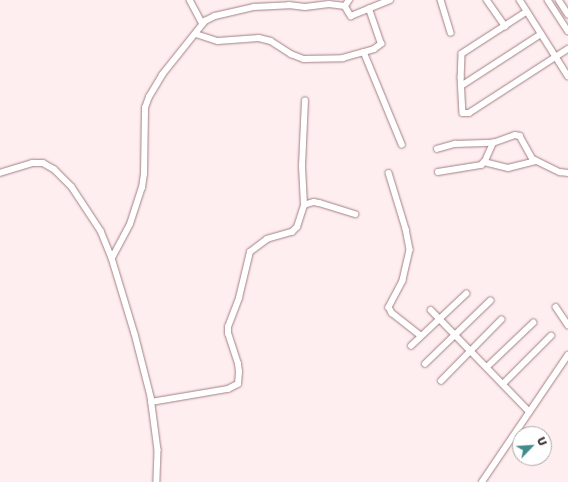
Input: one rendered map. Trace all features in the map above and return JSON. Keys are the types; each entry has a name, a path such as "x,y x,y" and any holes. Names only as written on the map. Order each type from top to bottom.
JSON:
{"street":[{"path":"190,0 203,24"},
{"path":"345,6 349,0"},
{"path":"345,6 351,16 390,0"},
{"path":"441,0 451,32"},
{"path":"487,0 505,26"},
{"path":"520,0 568,76"},
{"path":"548,0 568,31"},
{"path":"559,0 568,14"},
{"path":"112,258 130,224 142,188 144,174 145,108 149,97 162,75 203,24 215,16 254,8 289,5 305,7 329,4 345,6"},
{"path":"196,34 218,41 259,38 271,41 291,54 304,59 343,58 378,47 381,44 369,9"},
{"path":"527,12 462,54 462,111 465,114 556,58 568,49"},
{"path":"461,86 541,34"},
{"path":"364,52 402,144"},
{"path":"151,402 228,389 238,384 240,372 228,334 239,298 250,252 267,239 292,232 297,227 304,205 302,166 305,101"},
{"path":"437,148 455,144 493,142 515,135 520,136 536,161 560,172 568,173"},
{"path":"438,172 480,165 484,162 493,142"},
{"path":"484,162 508,168 536,161"},
{"path":"0,173 32,163 43,164 54,169 72,187 101,231 112,258 135,334 151,402 158,450 157,482"},
{"path":"389,173 406,229 410,250 403,281 389,307 392,313 422,336"},
{"path":"304,205 314,202 355,214"},
{"path":"411,346 466,294"},
{"path":"425,364 490,301"},
{"path":"556,307 568,325"},
{"path":"432,310 529,411"},
{"path":"441,382 501,320"},
{"path":"487,367 533,323"},
{"path":"503,384 551,336"},
{"path":"482,482 568,355"}]}
